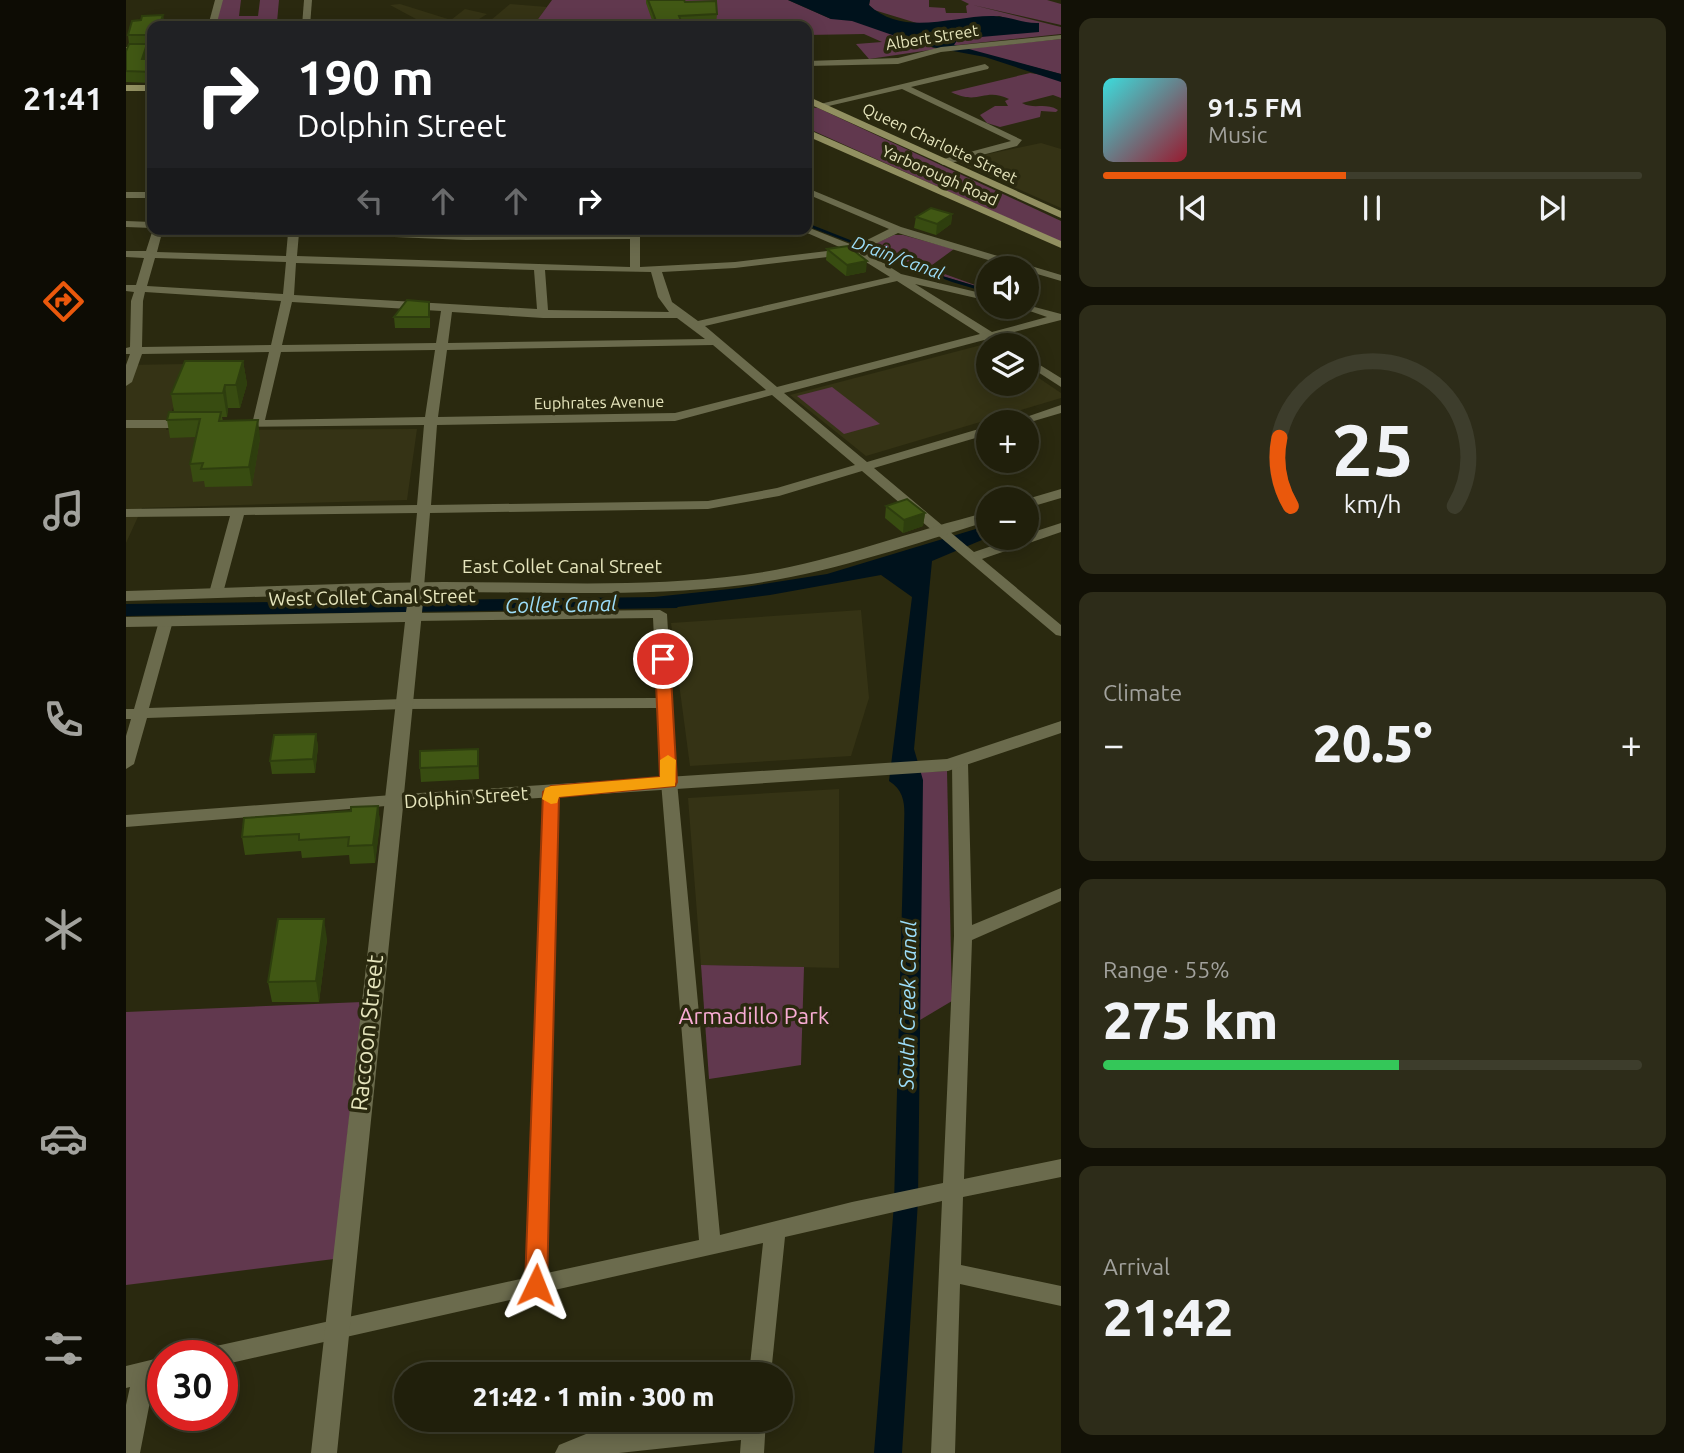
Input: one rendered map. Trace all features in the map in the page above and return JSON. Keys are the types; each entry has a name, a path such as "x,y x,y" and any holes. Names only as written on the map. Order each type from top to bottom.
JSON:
{"main road":[{"path":"126,50 147,49"},
{"path":"126,88 147,88"},
{"name":"Queen Charlotte Street","path":"812,102 1061,215"},
{"name":"Yarborough Road","path":"812,134 1061,245"}],"street":[{"path":"213,21 219,0"},
{"path":"306,21 308,0"},
{"name":"Albert Street","path":"812,64 898,61 943,50 1061,37"},
{"path":"812,102 903,86 985,67"},
{"path":"903,86 1017,140 1014,144 943,162"},
{"path":"126,187 147,187"},
{"path":"812,193 897,229 1061,278"},
{"path":"126,195 147,195"},
{"path":"126,224 147,225"},
{"path":"126,254 539,269 656,270 734,265 861,247 897,229"},
{"path":"812,232 861,247 987,333"},
{"path":"126,382 136,312 157,235"},
{"path":"258,424 288,296 294,235"},
{"path":"371,235 464,241 592,235"},
{"path":"635,235 635,270"},
{"path":"450,265 464,241"},
{"path":"539,269 543,315"},
{"path":"656,270 660,291 676,315"},
{"path":"696,325 902,277 976,295"},
{"path":"126,288 288,296 447,310 543,315 676,315 696,325 1061,632"},
{"path":"417,590 431,421 447,310"},
{"path":"1039,311 1061,317"},
{"name":"Euphrates Avenue","path":"993,333 1061,317"},
{"name":"Euphrates Avenue","path":"126,424 667,417 773,392 976,337"},
{"path":"131,351 714,342"},
{"path":"1039,368 1061,383"},
{"path":"1039,416 1061,409"},
{"path":"126,513 708,505 779,492 976,434"},
{"path":"1039,500 1061,493"},
{"path":"216,593 238,511"},
{"name":"East Collet Canal Street","path":"126,596 628,588 743,580 844,561 976,521"},
{"path":"967,554 1061,527"},
{"name":"Raccoon Street","path":"324,1453 335,1329 417,590"},
{"name":"West Collet Canal Street","path":"126,622 414,615 660,614 665,703"},
{"path":"126,764 133,714 166,621"},
{"path":"133,714 403,704 665,703 669,782 710,1247"},
{"name":"Dolphin Street","path":"126,821 952,764 1061,727"},
{"path":"943,1453 951,1272 945,1192 963,936 952,764"},
{"path":"536,1285 551,792"},
{"path":"963,936 1061,894"},
{"path":"238,1351 710,1247 852,1211 1061,1168"},
{"path":"761,1362 775,1231"},
{"path":"951,1272 1061,1296"},
{"path":"128,1453 144,1372"},
{"path":"567,1453 586,1446 694,1432"},
{"path":"752,1453 754,1432"}],"shaded area":[{"path":"400,4 451,20 465,9 487,14 476,21 420,21 390,5"},
{"path":"510,4 547,7 537,21 490,21"},
{"path":"1041,143 1061,149 1061,208 955,161"},
{"path":"976,346 976,396 1039,396 1039,378 1061,393 1061,398 1021,410 976,410 976,423 866,456 790,395"},
{"path":"187,364 166,430 417,429 407,500 142,508 126,543 126,365"},
{"path":"861,610 869,698 851,756 690,766 671,623"},
{"path":"839,789 839,968 701,965 688,798"}],"green space":[{"path":"221,0 241,0 239,16 258,16 260,0 279,0 277,21 215,21"},
{"path":"552,0 788,0 831,19 843,17 937,49 869,59 856,44 882,42 864,34 812,35 812,21 537,21"},
{"path":"870,0 929,0 929,7 945,8 946,13 967,13 966,6 969,4 961,0 1047,0 1061,4 1061,25 973,5 1061,27 1061,34 949,46 949,38 1039,27 1039,23 1022,23 999,16 943,31 874,10 869,5"},
{"path":"1061,39 1061,74 963,49"},
{"path":"1030,73 1061,78 1061,98 1053,95 1022,103 1053,108 1058,110 1056,112 1041,111 1040,117 1000,127 987,123 980,115 995,106 1008,106 1005,101 1009,99 993,95 968,97 951,92"},
{"path":"812,107 1061,221 1061,242 812,130"},
{"path":"894,235 903,235 954,249 928,268 976,286 939,275 870,246"},
{"path":"832,387 880,424 844,434 797,396"},
{"path":"947,771 952,1001 920,1020 921,772"},
{"name":"Armadillo Park","path":"701,965 804,967 801,1065 709,1079"},
{"path":"362,1002 334,1259 126,1285 126,1012"}],"water":[{"path":"788,0 870,0 869,5 882,15 912,23 991,16 1039,23 1039,32 958,39 954,45 1061,74 1061,82 985,57 921,45 852,21 831,19"},
{"path":"812,225 939,275 976,286 976,289 812,228"},
{"name":"South Creek Canal","path":"976,529 976,542 932,561 914,749 923,780 918,1201 902,1453 874,1453 894,1204 904,831 902,797 889,781 912,597 881,575 770,595 670,608 625,603 432,604 126,611 126,604 654,597 739,588 827,574"}],"building":[{"path":"648,0 716,1 717,14 679,16 681,21 656,21"},
{"path":"163,15 161,21 147,21 147,35 128,35 132,21 141,20 142,16"},
{"path":"129,44 147,44 142,59 147,59 147,72 126,71 126,51"},
{"path":"931,208 952,214 937,224 916,217"},
{"path":"848,246 867,261 847,265 827,249"},
{"path":"407,300 429,302 429,317 394,317"},
{"path":"185,361 243,361 236,385 225,385 223,393 171,394"},
{"path":"169,412 221,412 219,421 258,420 249,467 201,469 203,463 190,464 200,419 167,420"},
{"path":"907,499 925,513 904,520 886,506"},
{"path":"316,734 313,759 270,761 274,735"},
{"path":"478,749 478,766 420,768 420,751"},
{"path":"378,806 373,845 348,846 349,837 299,840 299,834 242,837 244,818 351,811 351,807"},
{"path":"278,919 324,919 316,981 268,982"}],"waterway":[{"name":"Collet Canal","path":"126,611 671,604"}],"slow traffic":[{"path":"551,799 551,792 669,782 668,760"}],"route":[{"path":"536,1285 551,792 669,782 663,659"}],"water label":[{"name":"Drain/Canal","path":"898,258"}]}
